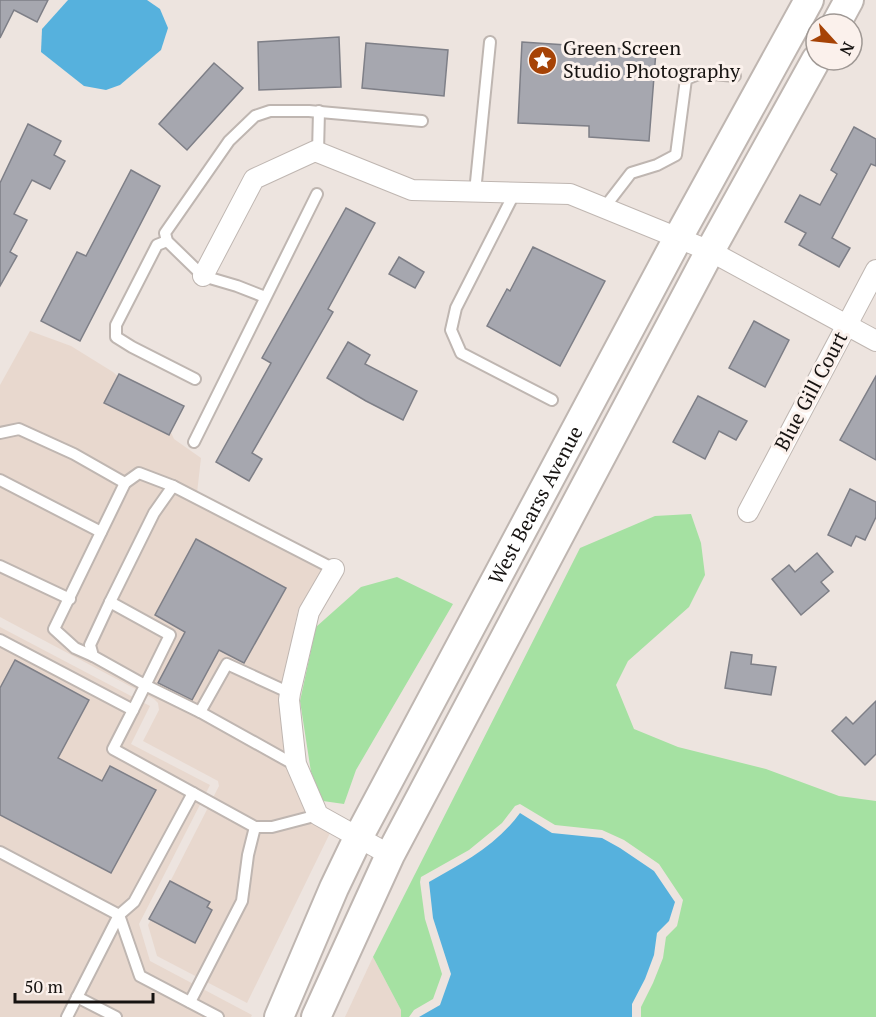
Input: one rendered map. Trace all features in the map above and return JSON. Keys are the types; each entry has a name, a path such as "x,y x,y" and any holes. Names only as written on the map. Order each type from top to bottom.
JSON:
{"main road":[{"name":"West Bearss Avenue","path":"279,1017 358,837 678,238 809,0"},
{"name":"West Bearss Avenue","path":"316,1017 390,855 710,251 809,72"}],"street":[{"path":"203,276 254,179 315,151 412,190 570,194 710,251 876,341"},
{"name":"Blue Gill Court","path":"748,513 876,270"},
{"path":"334,569 309,612 290,693 297,766 318,815 390,855"}],"lane":[{"path":"475,192 490,42"},
{"path":"604,208 631,172 657,165 676,154 686,79 701,73 735,76"},
{"path":"266,297 203,276 167,241 165,234 168,226 229,141 255,116 270,111 319,111 422,121"},
{"path":"318,152 319,111"},
{"path":"194,442 317,194"},
{"path":"514,194 456,308 451,330 461,353 552,400"},
{"path":"167,241 157,245 116,325 116,337 195,379"},
{"path":"0,433 19,429 74,454 126,483"},
{"path":"297,766 200,712 75,648 54,629 126,483 140,473 173,486 334,569"},
{"path":"0,480 101,532"},
{"path":"93,656 90,645 110,602 154,513 173,486"},
{"path":"0,566 69,599"},
{"path":"110,602 170,635 113,749 255,828 272,827 318,815"},
{"path":"0,640 133,710"},
{"path":"200,712 227,664 290,693"},
{"path":"67,1017 119,915 134,902 193,793"},
{"path":"190,1002 242,901 248,855 255,828"},
{"path":"0,852 119,915 140,976 218,1017"},
{"path":"77,997 116,1017"}],"shaded area":[{"path":"30,331 71,346 113,372 165,420 174,439 201,458 197,493 324,565 298,610 279,700 287,767 308,818 330,833 247,1003 157,956 148,925 219,786 218,781 143,741 159,710 158,703 154,699 0,617 0,385"},
{"path":"0,627 150,706 131,744 210,785 139,924 150,961 252,1015 251,1017 0,1017"},
{"path":"373,957 401,1010 401,1017 345,1017"}],"green space":[{"path":"691,514 701,543 705,575 689,607 628,661 616,685 634,729 678,747 766,769 839,796 876,801 876,1017 641,1017 641,1007 663,958 666,937 677,926 683,900 659,864 624,840 602,830 555,825 520,804 515,806 502,823 469,850 421,877 425,919 442,974 433,999 414,1010 409,1017 401,1017 401,1010 373,957 580,548 655,516"},
{"path":"397,577 453,604 356,770 344,804 323,801 311,772 300,701 316,627 361,587"}],"water":[{"path":"68,0 147,0 160,9 168,28 161,50 120,85 106,90 84,86 41,52 42,29"},
{"path":"520,813 552,833 602,838 620,848 654,871 675,902 669,921 657,933 654,955 632,1004 632,1017 419,1017 440,1005 451,974 433,918 429,882 490,844"}],"building":[{"path":"0,0 48,0 37,22 14,10 0,38"},
{"path":"339,37 341,87 259,90 258,42"},
{"path":"522,42 656,51 649,141 589,137 589,126 518,123"},
{"path":"366,43 448,50 444,96 362,88"},
{"path":"214,63 243,88 187,150 159,124"},
{"path":"28,124 61,141 54,155 65,161 50,189 32,180 14,214 27,220 10,252 17,256 0,286 0,183"},
{"path":"854,127 876,139 876,166 871,164 832,238 850,248 839,267 799,245 806,233 785,222 800,195 820,205 837,174 831,170"},
{"path":"131,170 160,186 80,341 41,321 77,252 86,256"},
{"path":"346,208 375,223 328,309 333,312 252,453 262,459 249,481 216,462 271,363 262,358"},
{"path":"533,247 605,281 560,366 487,326 507,289 510,291"},
{"path":"399,257 424,272 415,288 389,274"},
{"path":"754,321 789,340 765,387 729,368"},
{"path":"348,342 370,355 365,364 417,391 403,420 327,378"},
{"path":"119,374 184,406 169,435 104,403"},
{"path":"876,376 876,460 840,440"},
{"path":"698,396 747,421 736,440 719,431 705,459 673,442"},
{"path":"850,489 876,502 876,517 865,540 856,536 851,546 828,535"},
{"path":"196,539 286,588 244,663 219,650 192,700 158,683 185,632 155,615"},
{"path":"817,553 833,572 821,582 829,591 801,615 772,579 789,565 795,572"},
{"path":"731,652 752,655 751,664 776,667 771,695 725,688"},
{"path":"15,660 89,700 58,758 102,781 110,766 156,790 111,873 0,815 0,688"},
{"path":"876,701 876,754 865,765 832,731 846,717 853,724"},
{"path":"170,881 210,902 207,907 212,910 195,943 149,919"}],"place":[{"name":"Green Screen Studio Photography","path":"542,60"}]}
